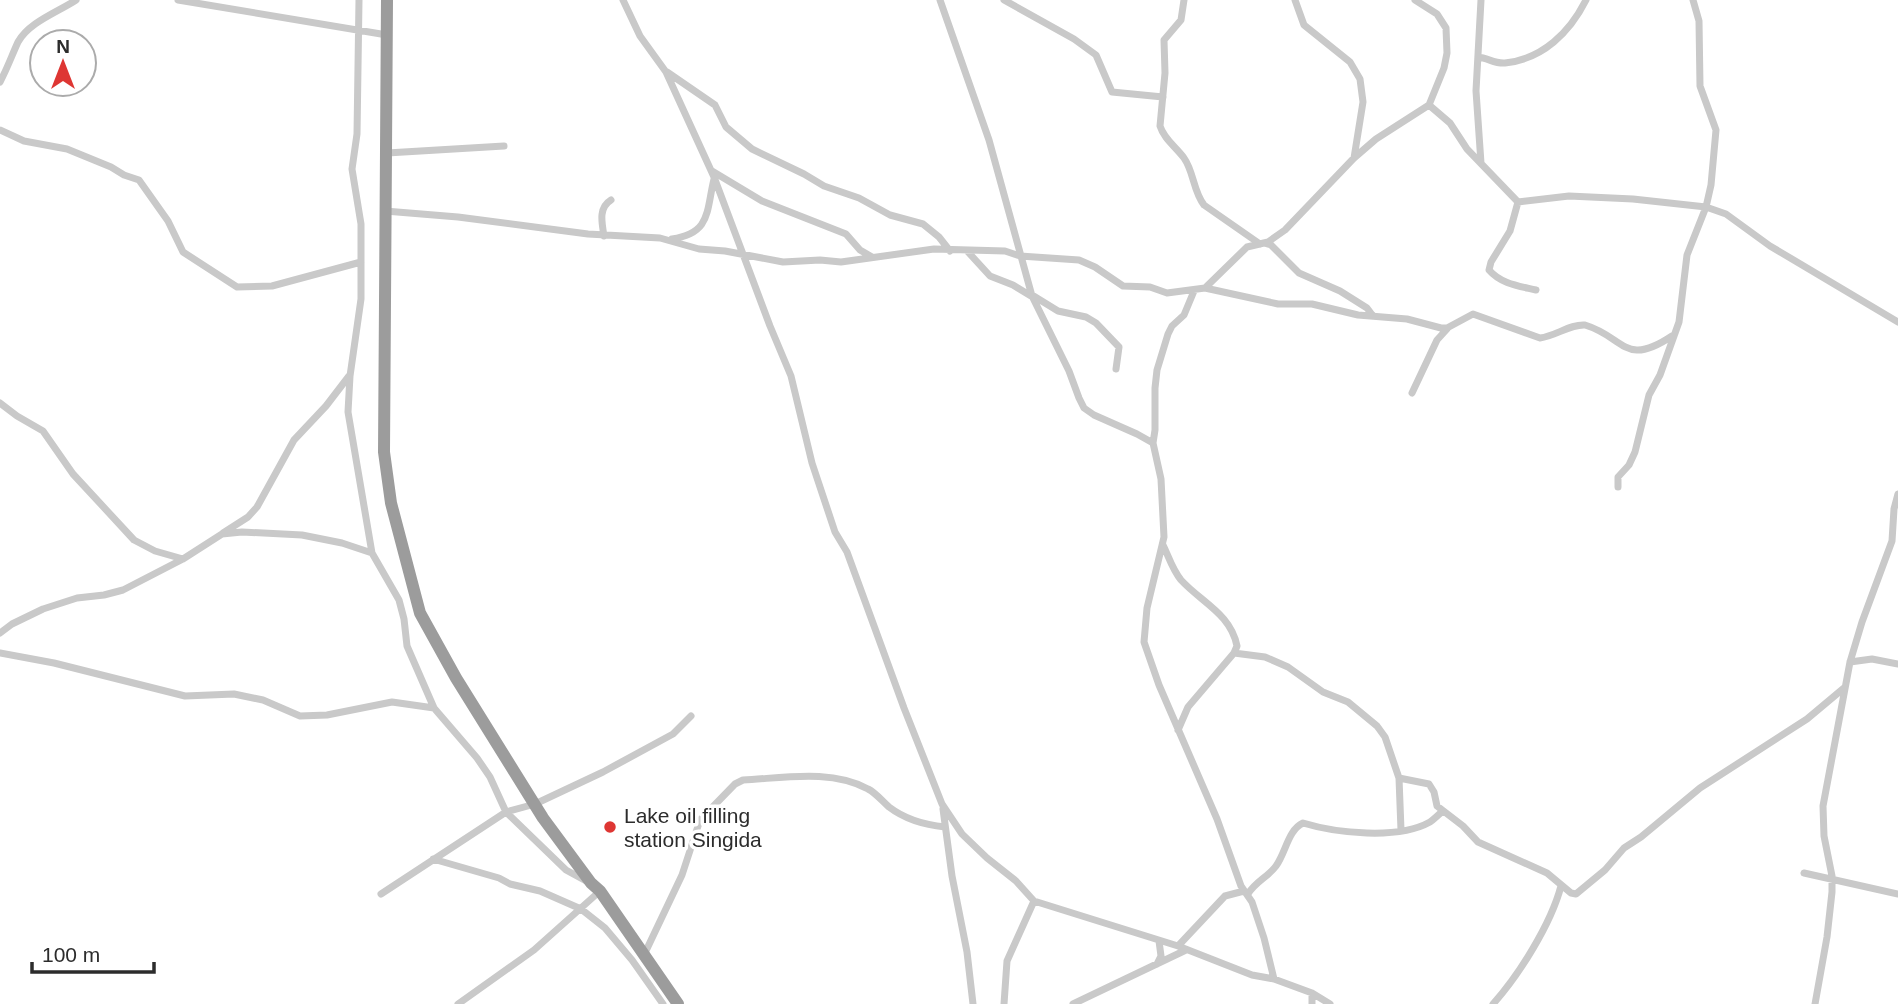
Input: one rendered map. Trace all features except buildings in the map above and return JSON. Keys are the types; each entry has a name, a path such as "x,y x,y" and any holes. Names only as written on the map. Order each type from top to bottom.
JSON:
{"highway":[{"path":"387,0 384,452 391,503 420,613 456,678 534,804 678,1004"}],"street":[{"path":"0,82 18,42 25,33 76,0"},
{"path":"178,0 388,35"},
{"path":"359,0 357,134 352,169 361,224 361,262 358,328 350,376 348,412 372,553 399,600 407,646 434,708 477,758 506,812 566,870 595,887 581,909 534,950 458,1004"},
{"path":"623,0 640,36 666,72 713,174 792,376 812,464 835,532 848,552 942,804 962,834 1016,881 1034,901 1132,931 1252,975 1274,979 1312,993 1330,1004"},
{"path":"940,0 983,120 1032,295 1084,408 1153,443"},
{"path":"1004,0 1088,47 1100,60 1112,92 1163,97"},
{"path":"1184,0 1181,20 1164,40 1163,97 1160,112 1162,133 1185,160 1198,198 1212,212 1271,246 1298,273 1340,291 1367,308 1373,316"},
{"path":"1295,0 1304,25 1350,62 1360,79 1363,102 1354,158"},
{"path":"1205,288 1244,249 1276,238 1376,139 1429,105 1444,68 1447,53 1446,28 1437,14 1415,0"},
{"path":"1481,0 1477,99 1481,163"},
{"path":"1478,57 1490,62 1505,63 1543,49 1569,28 1586,0"},
{"path":"1618,487 1619,477 1635,452 1649,395 1660,375 1681,314 1687,256 1706,207 1716,131 1700,86 1699,20 1693,0"},
{"path":"666,72 712,102 726,127 752,149 824,186 859,198 890,215 923,224 939,237 950,251"},
{"path":"1429,105 1450,123 1467,149 1518,202"},
{"path":"0,130 24,141 67,149 139,180 168,221 183,252 237,287 272,286 361,262"},
{"path":"387,153 504,146"},
{"path":"384,211 458,217 604,236 667,239 690,235 704,222 713,174"},
{"path":"713,174 762,201 846,234 860,250 872,257"},
{"path":"1518,202 1569,196 1633,199 1706,207 1726,214 1778,250 1898,323"},
{"path":"604,236 602,211 611,200"},
{"path":"1518,202 1510,231 1491,261 1489,270 1496,277 1513,285 1536,290"},
{"path":"998,251 1008,246 1015,236"},
{"path":"667,239 699,249 742,253 783,262 841,262 922,250 998,251 1020,256 1079,260 1095,267 1123,286 1150,287 1167,293 1205,288 1269,302 1311,304 1358,315 1407,319 1447,328"},
{"path":"967,251 990,276 1013,285 1058,311 1086,317 1096,323 1119,347 1116,369"},
{"path":"1194,291 1184,315 1168,334 1157,370 1153,443 1161,479 1163,544 1147,608 1144,642 1260,924 1274,979"},
{"path":"1412,393 1441,334 1473,314 1540,338 1550,337 1581,324 1626,349 1634,350 1658,345 1672,336"},
{"path":"0,633 43,609 77,598 123,590 183,559 248,517 257,507 294,440 350,376"},
{"path":"0,402 17,416 43,430 74,474 134,540 155,551 183,559"},
{"path":"1815,1004 1830,915 1832,879 1824,836 1823,806 1850,662 1892,541 1898,494"},
{"path":"222,534 242,532 302,535 342,543 372,553"},
{"path":"1163,544 1173,569 1226,621 1236,642 1234,653 1188,707 1178,730"},
{"path":"0,653 54,663 185,696 234,694 263,700 300,716 327,715 392,702 434,708"},
{"path":"1234,653 1265,657 1281,664 1307,682 1359,710 1377,726 1385,737 1399,778 1401,830"},
{"path":"1850,662 1871,659 1898,664"},
{"path":"1399,778 1429,784 1437,806 1464,826 1478,842 1533,865 1573,894 1578,893 1605,870 1623,848 1641,837 1700,788 1807,719 1844,688"},
{"path":"381,894 506,812 534,804 603,772 673,734 691,716"},
{"path":"644,955 682,875 700,820 735,784 743,780 807,776 842,780 867,788 909,819 945,827"},
{"path":"942,804 973,1004"},
{"path":"1073,1004 1156,965 1182,948 1224,895 1246,892 1276,867 1294,828 1303,822 1320,828 1354,833 1401,830 1429,822 1443,811"},
{"path":"433,859 540,891 581,909 605,928 663,1004"},
{"path":"1804,873 1898,894"},
{"path":"1493,1004 1532,948 1561,886"},
{"path":"1004,1004 1007,961 1034,901"},
{"path":"1156,965 1161,956 1158,942"},
{"path":"1312,993 1312,1004"}],"place":[{"name":"Lake oil filling station Singida","path":"610,827"}]}
